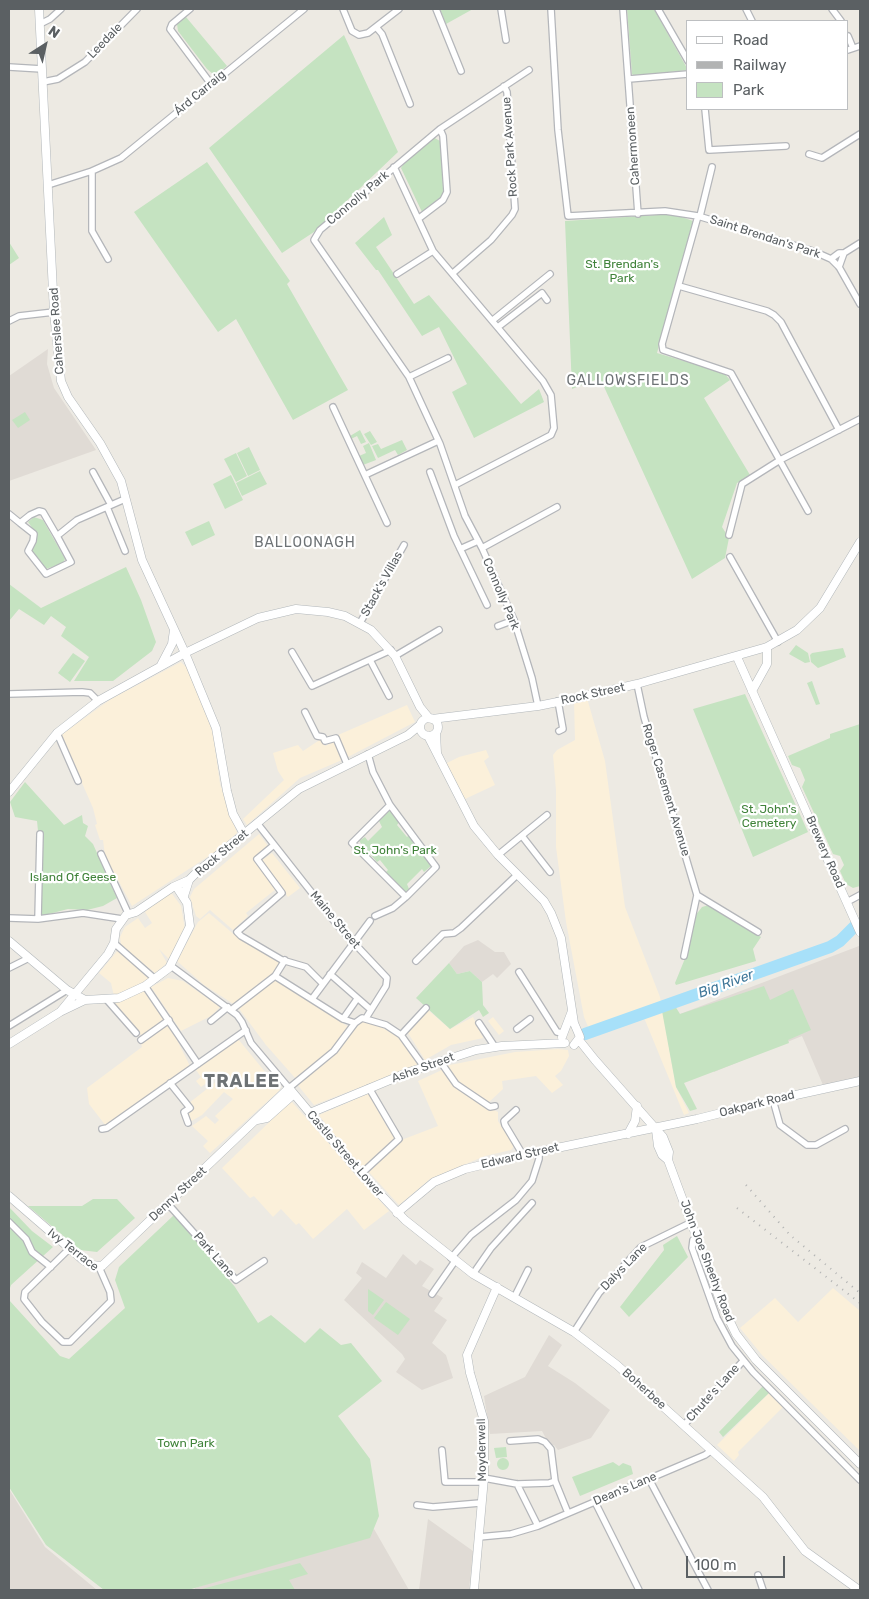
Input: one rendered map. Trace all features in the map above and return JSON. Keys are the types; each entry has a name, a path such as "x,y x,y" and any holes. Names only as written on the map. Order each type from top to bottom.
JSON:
{"main road":[{"name":"Caherslee Road","path":"39,9 54,312 61,381 68,398 114,467 142,560 216,728 233,814 244,834"},
{"name":"Rock Street","path":"125,916 136,912 176,886 189,880 299,789 408,735 412,730 428,727 447,718 538,706 637,684 737,657 778,642 802,626 820,608 860,542"},
{"path":"9,792 57,733 98,701 161,666 258,618 287,610 316,610 345,616 360,623 381,638 393,653 420,707 437,753 474,826 498,855 544,901 555,922 563,944 577,1030 576,1042"},
{"path":"161,666 169,652 174,630"},
{"path":"752,691 767,664 767,647"},
{"name":"Brewery Road","path":"737,657 860,930"},
{"name":"Rock Street","path":"184,896 189,880"},
{"path":"9,1044 58,1013 85,1000 118,998 145,986 153,977 171,966 190,926 189,913 184,896 176,886"},
{"path":"58,1013 70,992 108,954 114,943 116,929 125,916"},
{"path":"9,941 70,992 85,1000"},
{"path":"564,1035 573,1010"},
{"path":"564,1035 577,1030"},
{"path":"564,1035 576,1042 594,1060 637,1106 655,1129"},
{"name":"Ashe Street","path":"310,1113 440,1061 494,1046 541,1044 564,1035"},
{"name":"Oakpark Road","path":"655,1129 860,1081"},
{"name":"Castle Street Lower","path":"292,1091 361,1174 397,1212 453,1260"},
{"name":"Denny Street","path":"99,1267 105,1264 257,1120 261,1112 292,1091"},
{"path":"628,1134 636,1121 637,1106"},
{"name":"Edward Street","path":"397,1212 434,1182 466,1169 523,1155 655,1129"},
{"name":"John Joe Sheehy Road","path":"655,1129 658,1146 662,1155 668,1160 725,1312 742,1344 775,1380 860,1464"},
{"name":"Ivy Terrace","path":"9,1196 69,1249 91,1265 99,1267"},
{"name":"Boherbee","path":"453,1260 473,1274 574,1332 617,1365 763,1497 805,1551 859,1590"},
{"name":"Moyderwell","path":"474,1590 480,1503 484,1480 484,1422 467,1356 472,1340 496,1287"}],"street":[{"path":"40,24 50,19 62,9"},
{"name":"Leedale","path":"43,82 58,79 85,62 137,9"},
{"path":"190,9 172,24 170,29 211,84"},
{"name":"Árd Carraig","path":"48,185 92,171 125,154 304,9"},
{"path":"343,9 352,31 360,35 376,28 399,9"},
{"path":"436,9 461,71"},
{"path":"501,9 506,40"},
{"path":"551,9 558,121 568,216 638,214 665,211 699,216"},
{"name":"Cahermoneen","path":"624,9 638,214"},
{"path":"658,9 686,57"},
{"path":"832,9 840,20"},
{"path":"376,28 382,34 410,104"},
{"path":"851,49 860,46"},
{"path":"9,67 42,69"},
{"name":"Rock Park Avenue","path":"394,167 440,129 529,70"},
{"path":"629,79 686,74"},
{"name":"Rock Park Avenue","path":"453,273 491,240 512,216 515,209 507,92 504,86"},
{"path":"705,110 710,150 786,146"},
{"path":"418,219 443,200 447,192 443,136 440,129"},
{"path":"809,154 822,158 860,134"},
{"name":"Connolly Park","path":"455,485 551,435 554,428 554,408 547,388 493,320 433,251 394,167 320,230 314,240 409,377 438,441 465,516 482,548 514,620 532,678 538,706"},
{"path":"712,167 662,344 663,350 732,373 808,511"},
{"path":"92,171 92,231 108,259"},
{"name":"Saint Brendan's Park","path":"699,216 813,251 831,259 840,267 860,304"},
{"name":"Saint Brendan's Park","path":"831,259 860,243"},
{"path":"397,274 433,251"},
{"path":"840,267 844,253"},
{"path":"493,320 550,274"},
{"path":"679,286 774,315 781,322 839,430"},
{"path":"498,327 542,294 547,300"},
{"path":"9,321 19,316 54,312"},
{"path":"409,377 448,358"},
{"path":"333,407 387,523"},
{"path":"729,535 742,484 780,460 860,419"},
{"path":"364,475 438,441"},
{"path":"93,472 109,506 125,551"},
{"path":"430,472 460,549 487,605"},
{"path":"57,536 77,520 125,499"},
{"path":"482,548 557,507"},
{"path":"9,514 20,523 34,534 33,542 28,551 46,574 71,562 43,512 39,511 30,515 20,523"},
{"path":"460,549 478,540"},
{"name":"Stack's Villas","path":"360,623 404,545"},
{"path":"730,557 778,642"},
{"path":"498,626 514,620"},
{"path":"292,652 312,686 370,660 393,653 439,630"},
{"path":"370,660 389,696"},
{"name":"Roger Casement Avenue","path":"637,684 644,718 697,895 684,956"},
{"path":"9,694 82,692 90,693 98,701"},
{"path":"558,701 564,728 559,731"},
{"path":"305,712 317,736 323,737 325,741 336,738 348,764"},
{"path":"57,733 78,781"},
{"path":"312,999 352,942 373,919 393,908 436,866 390,804 373,772 368,754"},
{"path":"390,804 352,843 406,897"},
{"path":"498,855 547,815"},
{"name":"Maine Street","path":"257,823 352,942 387,978 386,986 366,1018"},
{"path":"38,919 40,834"},
{"path":"522,836 550,872"},
{"path":"274,845 257,859 282,892 237,932 285,960 306,967 323,984"},
{"path":"9,918 38,919 87,913 125,916 124,903 101,856"},
{"path":"416,961 443,934 454,933 461,928 517,875"},
{"path":"697,895 758,932"},
{"path":"847,902 860,895"},
{"path":"114,943 153,977"},
{"path":"9,968 29,958"},
{"path":"211,1021 276,977 285,960"},
{"path":"171,966 229,1009 242,1022 254,1048 292,1091 334,1051 359,1019 366,1018 386,1025 401,1035 424,1067"},
{"path":"519,972 557,1032 564,1035"},
{"path":"330,974 370,1009"},
{"path":"276,977 343,1019 355,1023"},
{"path":"145,986 179,1033 198,1064"},
{"path":"9,1026 70,992"},
{"path":"343,1019 357,998"},
{"path":"107,1000 136,1033"},
{"path":"401,1035 426,1008"},
{"path":"517,1029 530,1019"},
{"path":"141,1040 169,1020"},
{"path":"479,1023 494,1046"},
{"path":"102,1129 107,1128 246,1030"},
{"path":"440,1061 456,1084 490,1107 495,1106"},
{"path":"170,1083 190,1108 184,1112 188,1124"},
{"path":"361,1174 399,1139 369,1088"},
{"path":"773,1100 780,1125 807,1145 816,1144 846,1129"},
{"path":"516,1110 504,1121 504,1124 523,1155"},
{"path":"432,1294 471,1235 516,1200 532,1181 539,1159 539,1152"},
{"path":"473,1274 491,1248 532,1203"},
{"name":"Park Lane","path":"168,1204 236,1280 264,1261"},
{"path":"9,1222 26,1239 32,1252 51,1267 69,1249"},
{"name":"Dalys Lane","path":"574,1332 599,1293 641,1247 692,1222"},
{"path":"698,1236 693,1240 692,1248 724,1334 743,1361 860,1480"},
{"path":"217,1258 222,1253"},
{"name":"Ivy Terrace","path":"51,1267 25,1292 24,1299 42,1322 63,1342 67,1342 92,1322 111,1301 110,1292 99,1267"},
{"path":"514,1298 528,1270"},
{"name":"Chute's Lane","path":"684,1425 743,1361"},
{"path":"510,1441 538,1439 545,1442 551,1449 556,1481 568,1513"},
{"path":"442,1450 445,1482 484,1480 518,1484 556,1481"},
{"name":"Dean's Lane","path":"479,1536 511,1534 538,1526 705,1456 712,1450"},
{"path":"649,1479 708,1590"},
{"path":"518,1484 538,1526"},
{"path":"595,1502 640,1590"},
{"path":"417,1505 433,1507 480,1503"},
{"path":"758,1575 763,1590"}],"shaded area":[{"path":"48,349 47,364 54,388 96,450 9,481 9,376"},
{"path":"181,662 187,668 208,718 213,734 220,784 237,833 215,852 132,906 105,856 103,840 100,840 95,825 97,824 93,808 61,735 111,699"},
{"path":"587,698 605,761 625,907 660,997 676,1087 689,1113 684,1115 645,1020 640,1014 635,1011 589,1029 584,1017 566,922 556,847 556,790 553,755 557,750 575,740 574,701"},
{"path":"407,705 415,722 348,757 338,735"},
{"path":"321,739 325,746 334,742 342,760 300,778 247,825 243,819 284,780 278,771 273,753 298,745 303,751"},
{"path":"486,750 489,757 484,761 495,785 465,799 445,764 459,757"},
{"path":"259,834 268,846 253,859 276,889 246,913 248,916 233,930 210,910 200,919 196,916 190,897 194,889"},
{"path":"272,853 300,888 288,897 261,861"},
{"path":"170,891 181,906 185,930 171,961 159,949 167,963 155,973 121,945 120,937 125,927 138,918 145,928 152,923 145,912"},
{"path":"209,913 237,937 283,962 277,972 235,1005 204,985 177,961 198,922"},
{"path":"478,940 495,952 504,952 511,964 497,978 493,974 482,982 470,971 457,974 449,963 464,946"},
{"path":"859,946 860,1077 823,1085 802,1036 714,1072 680,1014"},
{"path":"119,949 149,978 131,993 114,996 111,983 99,973"},
{"path":"168,978 183,981 220,1007 211,1016 181,1031 151,987"},
{"path":"275,978 350,1028 335,1050 296,1079 266,1045 237,1006"},
{"path":"146,990 166,1019 142,1036 114,1004"},
{"path":"428,1010 450,1029 473,1017 483,1038 451,1045 425,1060 408,1033"},
{"path":"493,1017 504,1031 499,1035 488,1021"},
{"path":"360,1020 383,1028 403,1040 418,1065 314,1105 296,1083 329,1058"},
{"path":"169,1024 190,1066 106,1126 89,1104 87,1088 142,1047 141,1043"},
{"path":"238,1039 280,1090 210,1153 203,1146 208,1141 192,1126 206,1116 215,1124 219,1120 215,1116 233,1099 224,1092 202,1115 188,1123 184,1113 193,1107 189,1103 221,1078 218,1075 201,1087 196,1081 201,1077 196,1070"},
{"path":"568,1050 569,1056 561,1071 555,1076 563,1085 552,1093 536,1076 502,1081 503,1089 487,1104 461,1085 445,1066 515,1052"},
{"path":"444,1069 481,1104 498,1112 498,1121 514,1146 511,1150 485,1156 430,1179 399,1205 368,1171 404,1139 438,1126 418,1081"},
{"path":"370,1093 387,1127 399,1139 364,1170 340,1144 319,1115"},
{"path":"291,1101 389,1211 364,1230 347,1209 313,1239 299,1223 296,1225 281,1209 273,1217 254,1196 250,1198 222,1168"},
{"path":"403,1254 416,1265 420,1260 434,1269 422,1286 443,1298 434,1311 447,1320 432,1343 446,1355 453,1378 422,1390 396,1372 405,1359 402,1354 344,1300 362,1278 356,1273 362,1262 386,1278"},
{"path":"833,1288 860,1311 860,1451 762,1355 740,1328 775,1298 798,1322"},
{"path":"549,1335 562,1345 548,1366 575,1383 610,1410 591,1438 558,1450 554,1445 550,1446 542,1431 490,1434 484,1396 525,1377"},
{"path":"769,1393 784,1406 738,1452 739,1455 734,1461 717,1445"},
{"path":"9,1489 45,1547 97,1590 9,1590"},
{"path":"428,1519 473,1551 469,1590 419,1590"},
{"path":"374,1529 409,1590 194,1590 195,1588"}],"green space":[{"path":"440,9 473,9 446,24"},
{"path":"627,9 654,9 686,66 686,70 635,76 632,74"},
{"path":"186,17 227,66 218,73 213,74 207,69 178,31 177,24"},
{"path":"344,35 398,152 314,232 282,253 209,148"},
{"path":"433,137 440,141 442,145 443,193 440,198 422,212 401,168 407,159"},
{"path":"207,162 290,281 287,284 348,390 293,420 236,319 218,332 134,212"},
{"name":"St. Brendan's Park","path":"673,214 693,221 657,353 724,373 730,380 704,398 750,475 737,483 722,527 729,538 725,558 692,579 600,378 572,389 565,221"},
{"path":"384,217 392,235 376,247 414,304 429,295 521,404 539,389 544,402 474,438 452,392 467,384 439,327 422,336 378,270 376,270 355,243"},
{"path":"9,242 19,258 9,265"},
{"path":"25,412 30,420 18,428 12,420"},
{"path":"360,430 366,442 361,444 357,436 351,439 350,436"},
{"path":"370,431 377,442 371,445 364,434"},
{"path":"402,440 407,450 398,455 395,450 378,458 372,446 378,444 381,449"},
{"path":"369,443 376,460 363,465 359,456 366,453 363,446"},
{"path":"249,447 260,470 248,476 237,453"},
{"path":"236,453 247,476 236,482 224,459"},
{"path":"260,471 267,484 242,496 236,483"},
{"path":"231,475 243,500 225,509 213,484"},
{"path":"34,517 43,520 65,559 63,563 46,569 31,552 37,535 28,522"},
{"path":"209,521 215,535 192,546 185,532"},
{"path":"126,567 141,600 156,642 152,651 113,681 74,681 89,657 61,636 66,627 51,616 44,625 19,609 9,621 9,584 41,608"},
{"path":"796,645 808,653 810,662 805,663 789,654"},
{"path":"843,648 846,657 818,668 811,662 810,655 812,653"},
{"path":"73,653 85,661 70,682 58,673"},
{"path":"812,681 820,704 816,705 807,683"},
{"name":"St. John's Cemetery","path":"745,694 808,832 753,857 693,709"},
{"path":"860,724 860,886 853,888 846,884 840,871 844,865 840,856 833,854 802,787 805,780 800,768 792,765 788,756 830,738 830,734"},
{"name":"Island Of Geese","path":"25,782 64,825 82,815 83,823 88,826 85,836 93,844 117,898 103,906 87,910 68,909 41,916 41,832 38,831 37,821 15,817 10,802"},
{"name":"St. John's Park","path":"391,809 400,821 397,825 407,837 410,834 417,843 413,847 419,856 424,853 431,866 424,872 422,869 407,884 409,889 405,892 386,872 388,870 380,860 377,862 359,841 365,837 368,841 382,827 379,821"},
{"path":"709,905 761,937 753,949 756,961 676,985 675,983 686,956 695,916 702,907"},
{"path":"449,963 457,974 470,971 482,982 483,1005 489,1013 483,1017 479,1010 450,1029 416,998"},
{"path":"764,986 770,1000 793,989 811,1030 788,1040 789,1043 684,1083 697,1109 690,1111 676,1087 662,1011 675,1006 680,1014"},
{"path":"93,1199 117,1199 135,1218 97,1252 80,1250 28,1206 82,1206"},
{"path":"9,1207 32,1231 53,1247 11,1285 9,1291"},
{"name":"Town Park","path":"174,1215 235,1287 258,1323 271,1315 305,1343 320,1328 341,1345 351,1343 382,1381 338,1416 370,1459 379,1516 370,1538 188,1590 104,1590 46,1545 9,1487 9,1300 60,1356 69,1359 125,1308 115,1280 119,1267"},
{"path":"677,1236 688,1257 629,1317 620,1307 664,1250 663,1245"},
{"path":"368,1289 384,1300 373,1315 368,1311"},
{"path":"386,1302 410,1319 398,1335 374,1318"},
{"path":"763,1386 769,1393 723,1437 719,1432"},
{"path":"506,1447 507,1457 496,1458 494,1448"},
{"path":"501,1458 505,1458 509,1464 505,1470 501,1470 497,1466 497,1462"},
{"path":"613,1462 619,1466 623,1463 631,1466 633,1474 580,1496 572,1477"},
{"path":"300,1563 308,1574 289,1580 295,1590 198,1590"}],"waterway":[{"name":"Big River","path":"585,1034 830,947 840,941 857,924"}],"railway":[{"path":"746,1185 790,1235 860,1293"},
{"path":"737,1208 860,1303"}],"district":[{"name":"GALLOWSFIELDS","path":"628,381"},
{"name":"BALLOONAGH","path":"305,543"},
{"name":"TRALEE","path":"242,1082"}]}
